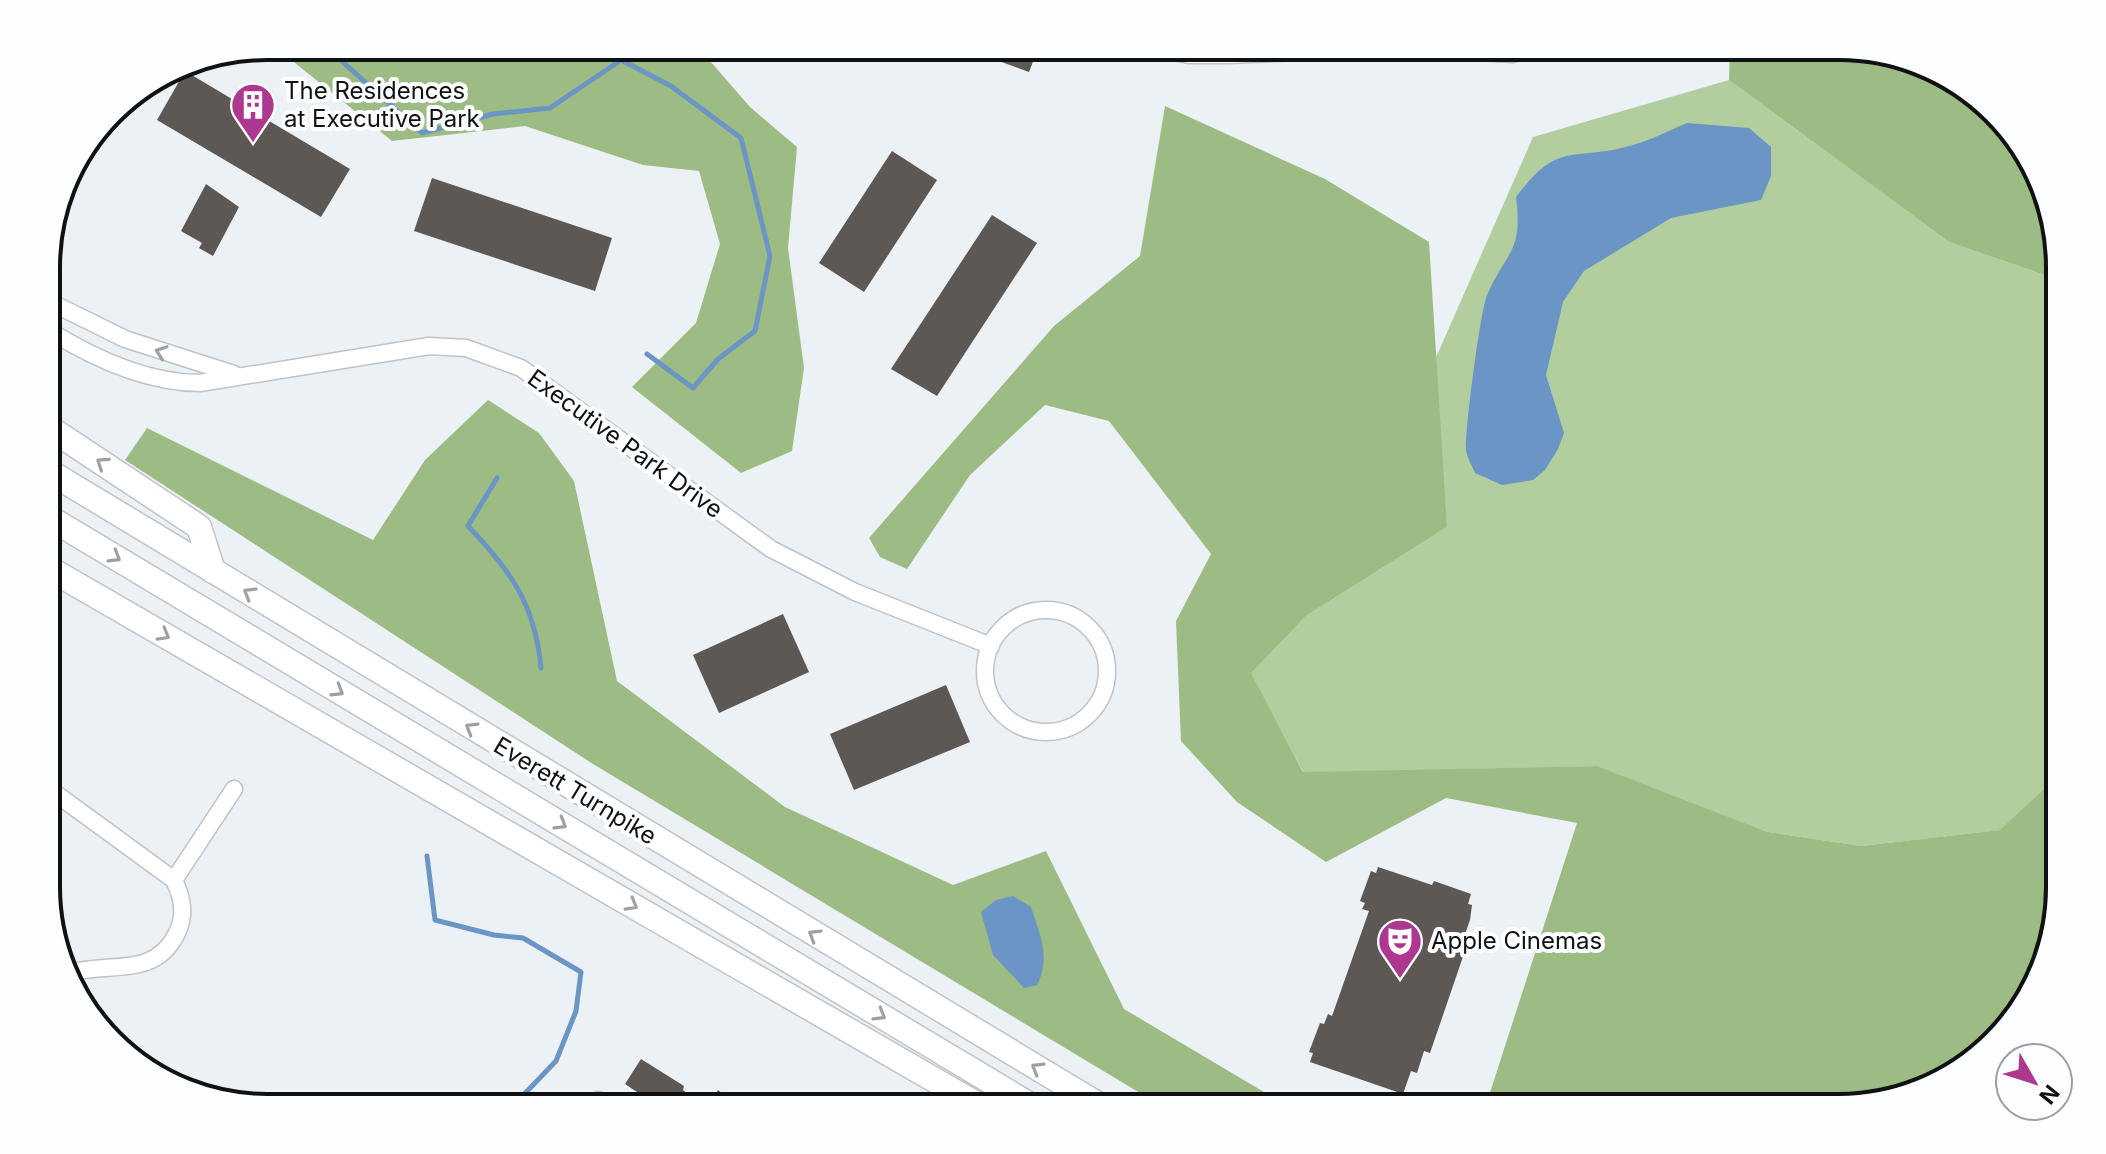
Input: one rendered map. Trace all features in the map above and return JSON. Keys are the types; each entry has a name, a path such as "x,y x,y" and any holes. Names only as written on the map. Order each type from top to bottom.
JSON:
{"highway":[{"path":"60,435 199,527 213,571"},
{"name":"Everett Turnpike","path":"60,478 1081,1094"},
{"name":"Everett Turnpike","path":"60,524 1012,1094"},
{"path":"60,575 959,1094"}],"street":[{"name":"Executive Park Drive","path":"60,307 125,339 236,375"},
{"name":"Executive Park Drive","path":"60,337 94,355 164,381 200,383 429,346 466,348 493,356 547,383 735,525 799,565 855,592 991,646"},
{"path":"1044,610 1073,616 1089,627 1101,643 1108,669 1103,695 1088,716 1070,728 1049,733 1021,727 1006,718 991,697 985,672 991,646 1007,624 1025,614 1044,610"},
{"path":"174,880 234,789"},
{"path":"60,797 174,880 183,904 183,917 171,944 150,963 78,971"}],"green space":[{"path":"291,60 709,60 750,107 797,147 788,248 804,368 792,451 741,473 632,387 696,323 720,244 699,171 643,165 525,126 392,141"},
{"path":"1730,60 1839,60 1893,67 1931,81 1954,95 1995,130 2025,175 2039,213 2046,276 1949,242 1729,80"},
{"path":"1729,80 1949,242 2046,276 2046,787 2001,830 1861,846 1768,832 1596,766 1304,773 1250,673 1306,616 1447,527 1434,362 1533,137"},
{"path":"1165,106 1325,179 1429,242 1447,527 1306,616 1251,673 1303,772 1597,766 1768,832 1861,846 2000,830 2046,787 2046,887 2039,941 2025,979 1995,1024 1976,1043 1931,1073 1880,1090 1853,1094 1490,1094 1577,823 1446,798 1326,862 1237,802 1181,741 1176,621 1211,554 1109,421 1045,405 970,475 907,569 880,557 869,538 1054,326 1140,256"},
{"path":"488,400 539,433 574,481 617,681 785,807 953,885 1046,851 1124,1009 1267,1094 1142,1094 593,764 125,460 147,428 373,540 425,460"}],"water":[{"path":"1687,123 1749,128 1771,147 1771,176 1761,200 1671,218 1584,271 1563,302 1546,375 1564,433 1558,449 1545,470 1533,480 1502,485 1475,473 1466,450 1477,346 1487,295 1515,241 1518,215 1516,197 1531,179 1555,160 1629,146"},
{"path":"1013,896 1031,907 1043,946 1043,965 1037,985 1024,988 993,955 981,912 996,900"}],"building":[{"path":"996,60 1034,60 1029,72"},
{"name":"The Residences at Executive Park","path":"191,75 350,169 321,217 157,120 180,80"},
{"path":"892,151 937,180 864,292 819,263"},
{"name":"The Residences at Executive Park","path":"432,178 612,238 595,291 414,231"},
{"path":"206,184 239,207 213,256 199,248 202,243 181,231"},
{"path":"992,215 1037,243 937,396 891,369"},
{"path":"783,614 809,672 719,713 693,655"},
{"path":"946,685 970,742 854,790 830,734"},
{"name":"Apple Cinemas","path":"1378,867 1471,894 1468,904 1472,905 1470,920 1462,943 1467,945 1430,1053 1424,1051 1417,1073 1411,1071 1403,1094 1310,1062 1313,1053 1309,1052 1320,1023 1324,1024 1328,1014 1332,1016 1369,911 1362,909 1365,903 1360,901 1371,871 1376,873"},
{"path":"641,1059 684,1086 683,1090 688,1094 640,1094 625,1084"}],"waterway":[{"path":"341,60 422,133 493,114 550,108 621,60"},
{"path":"621,60 671,86 741,138 770,256 755,331 718,359 693,388 647,354"},
{"path":"497,478 468,526 497,558 527,607 541,668"},
{"path":"427,856 435,920 494,935 523,938 581,972 576,1011 556,1061 524,1094"}],"place":[{"name":"The Residences at Executive Park","path":"253,144"},
{"name":"Apple Cinemas","path":"1400,980"}]}
